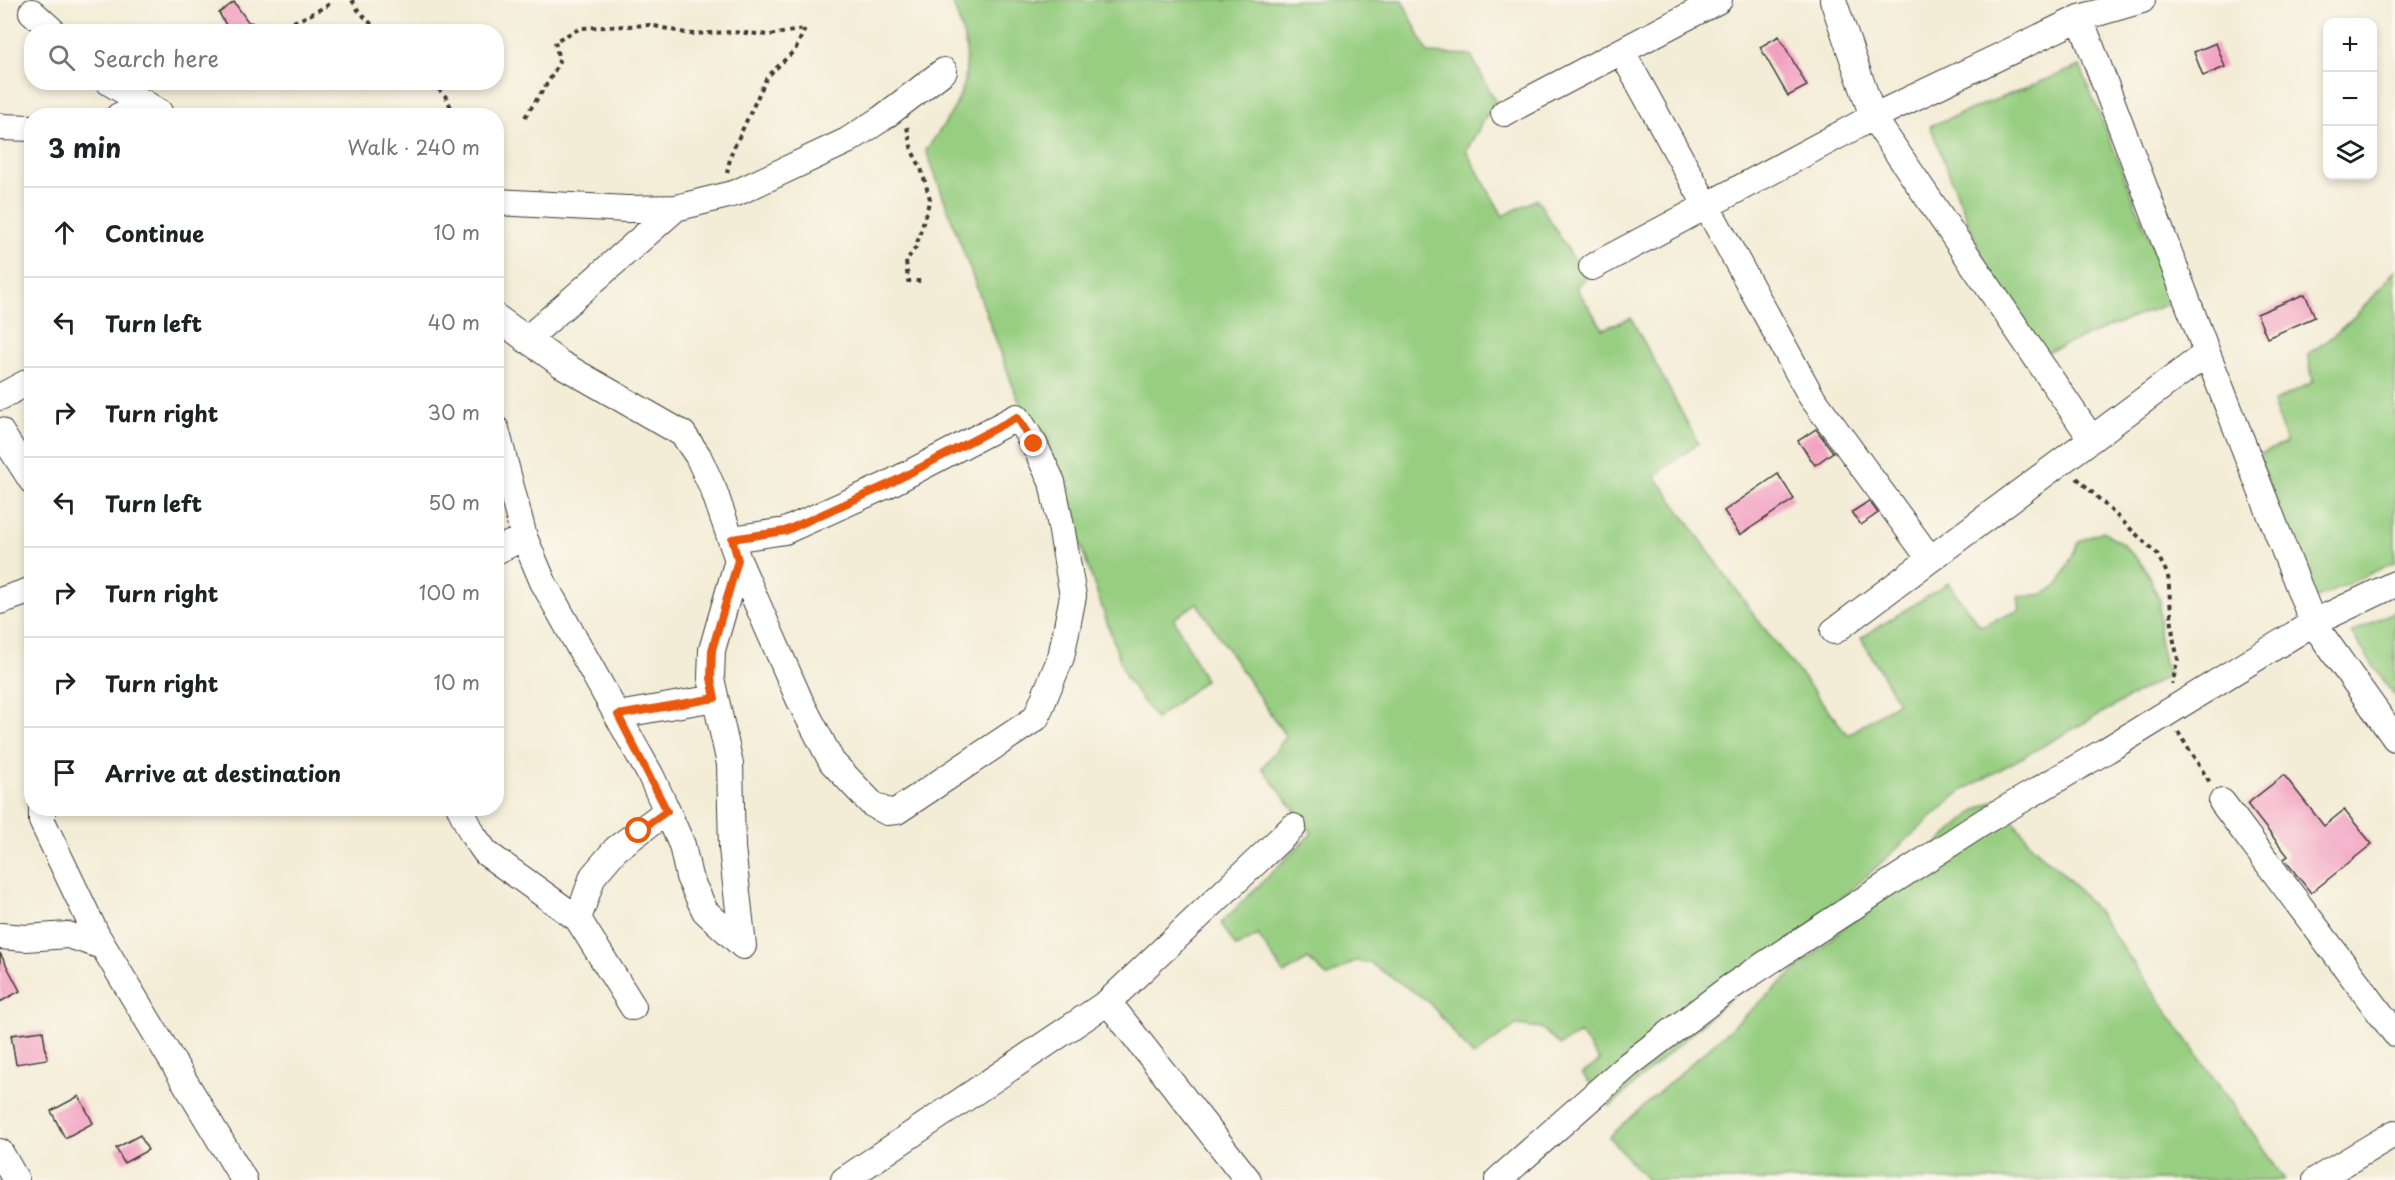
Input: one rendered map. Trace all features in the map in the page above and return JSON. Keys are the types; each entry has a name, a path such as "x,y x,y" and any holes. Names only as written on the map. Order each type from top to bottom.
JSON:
{"street":[{"path":"1504,113 1719,0"},
{"path":"1833,0 1873,117 2091,438"},
{"path":"1592,267 1873,117 2080,18 2142,0"},
{"path":"32,12 45,24"},
{"path":"2080,18 2207,353 2313,623 2395,738"},
{"path":"1622,52 1811,396 1930,559"},
{"path":"504,202 627,209 676,208 736,193 847,141 944,71"},
{"path":"123,90 155,108"},
{"path":"0,127 24,128"},
{"path":"526,340 676,208"},
{"path":"504,323 561,363 683,434 698,456 714,491 735,549 800,701 832,762 879,809 897,812 1036,718 1061,657 1073,596 1052,482 1034,444 1017,417 887,485 785,531 735,549"},
{"path":"1834,631 2207,353"},
{"path":"0,397 24,384"},
{"path":"0,431 24,468"},
{"path":"504,460 524,537 543,582 618,715 667,811 682,845 689,877 705,910 743,946 732,848 730,764 711,678 712,650 735,549"},
{"path":"504,547 524,537"},
{"path":"1498,1180 1628,1065 1729,988 1985,821 2313,623 2395,584"},
{"path":"0,601 24,593"},
{"path":"618,715 715,698"},
{"path":"2222,802 2395,1033"},
{"path":"578,919 593,876 616,849 667,811"},
{"path":"42,816 42,821 102,946 244,1180"},
{"path":"464,816 473,835 486,853 578,919 633,1007"},
{"path":"844,1180 1108,1002 1293,826"},
{"path":"0,936 26,938 68,935 102,946"},
{"path":"1108,1002 1248,1180"},
{"path":"2316,1180 2395,1133"},
{"path":"0,1152 16,1180"}],"path":[{"path":"294,24 328,5 331,0"},
{"path":"351,0 371,24"},
{"path":"525,117 559,62 555,41 581,28 650,25 690,34 733,32 770,35 805,29 795,50 767,77 731,154 724,183 712,199"},
{"path":"440,90 446,96 451,108"},
{"path":"904,102 912,152 921,168 930,199 916,247 906,261 908,281 921,281"},
{"path":"2060,461 2157,554 2164,565 2168,575 2173,637 2178,659 2166,713 2222,802"}],"green space":[{"path":"952,0 1402,0 1428,53 1471,55 1495,101 1466,151 1503,216 1537,199 1586,279 1576,287 1603,329 1631,318 1698,443 1655,476 1757,619 1848,735 1898,702 1861,638 1948,583 1980,626 2020,610 2018,597 2044,594 2059,584 2079,541 2103,531 2123,544 2145,568 2160,601 2159,640 2164,662 2170,675 1960,792 1610,1106 1582,1074 1600,1061 1580,1033 1560,1045 1541,1028 1516,1025 1473,1056 1428,1001 1370,963 1355,961 1328,977 1308,959 1284,974 1258,935 1236,947 1221,923 1312,833 1262,768 1286,737 1197,603 1174,619 1205,680 1156,719 1126,678 1054,467 1017,397 926,150 957,103 965,78 965,43"},
{"path":"2080,66 2175,301 2024,361 1930,126"},
{"path":"2395,270 2395,562 2311,601 2258,455 2286,443 2273,402 2313,382 2308,354 2355,316"},
{"path":"2395,611 2395,697 2351,633"},
{"path":"1998,799 2032,846 2063,873 2097,911 2285,1180 1647,1180 1609,1137 1964,820 1979,808"}],"building":[{"path":"234,2 249,23 225,24 219,13"},
{"path":"1779,36 1807,86 1788,96 1760,47"},
{"path":"2216,43 2225,67 2203,76 2194,52"},
{"path":"2305,294 2315,317 2267,338 2257,314"},
{"path":"1816,429 1833,452 1815,465 1798,441"},
{"path":"1778,474 1794,499 1740,535 1724,511"},
{"path":"1869,501 1878,513 1861,525 1852,512"},
{"path":"2284,775 2324,826 2344,810 2372,844 2311,893 2284,859 2288,856 2247,804"},
{"path":"0,953 20,991 0,1002"},
{"path":"43,1031 47,1059 16,1064 11,1035"},
{"path":"79,1096 93,1123 65,1138 51,1111"},
{"path":"140,1135 148,1150 124,1163 116,1148"}],"route":[{"path":"639,831 667,811 618,715 715,698 711,678 712,650 738,560 732,539 785,531 887,485 1017,417 1034,444"}]}
